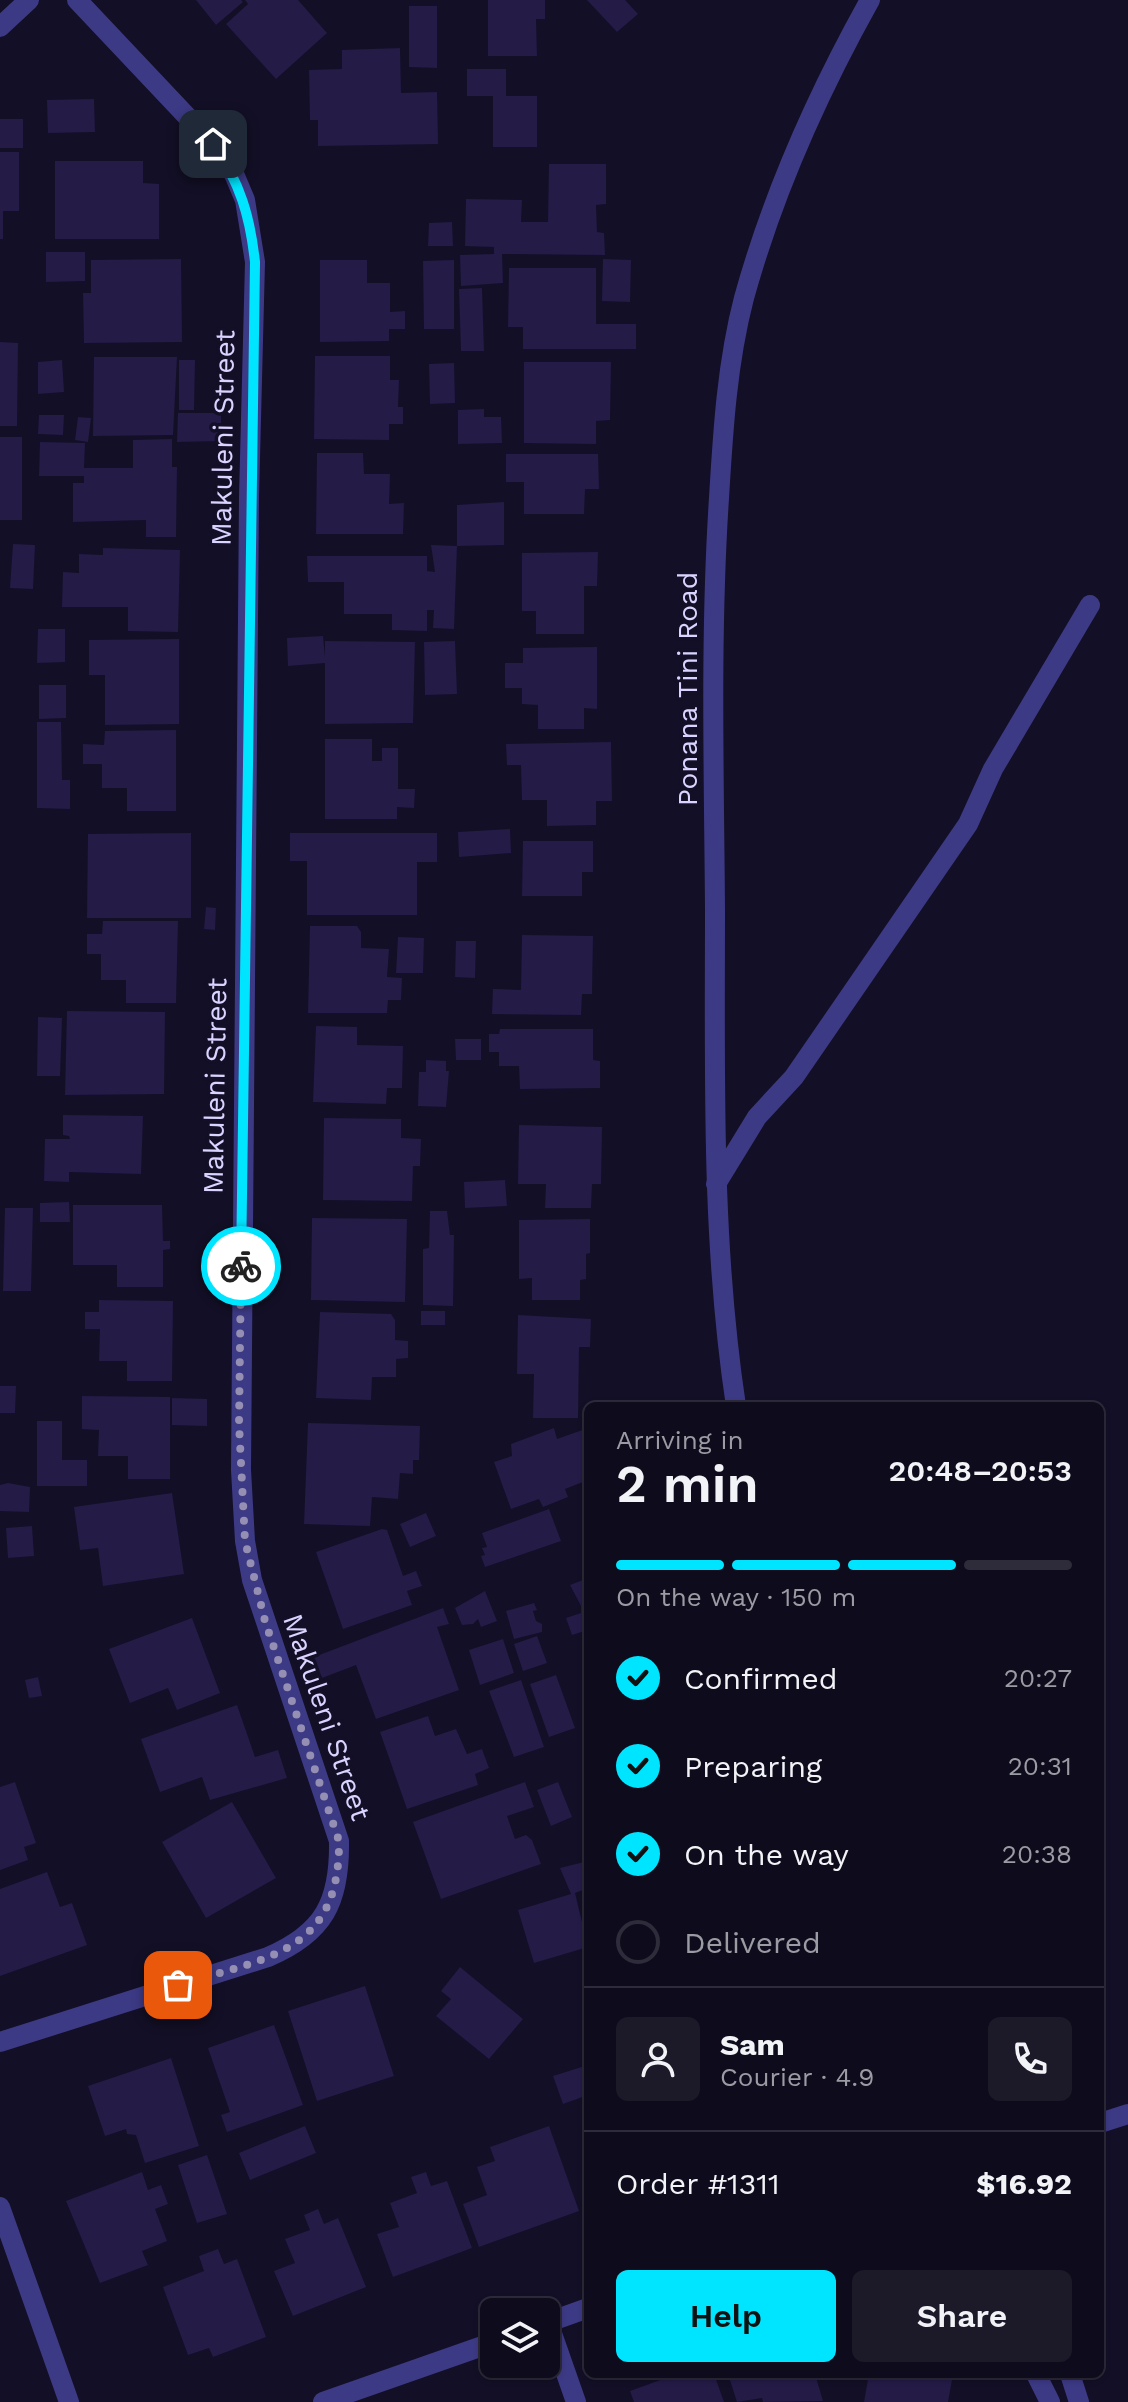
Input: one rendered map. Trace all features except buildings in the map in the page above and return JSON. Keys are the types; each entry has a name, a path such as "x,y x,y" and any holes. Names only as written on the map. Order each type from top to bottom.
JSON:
{"street":[{"path":"0,27 29,0"},
{"name":"Makuleni Street","path":"0,2042 268,1957 298,1944 318,1925 340,1871 339,1841 252,1580 242,1483 248,545 255,262 252,230 234,174 213,144 77,0"},
{"name":"Ponana Tini Road","path":"735,1402 726,1339 716,1184 713,588 724,406 744,300 790,163 827,76 870,0"},
{"path":"716,1184 757,1117 794,1077 968,824 993,769 1090,605"},
{"path":"1104,2122 1128,2114"},
{"path":"0,2207 69,2402"},
{"path":"560,2318 584,2309"},
{"path":"323,2402 480,2347"},
{"path":"560,2358 576,2402"},
{"path":"1038,2378 1050,2402"},
{"path":"1071,2378 1079,2402"}],"way so far":[{"path":"178,1985 268,1957 298,1944 318,1925 340,1871 339,1841 252,1580 245,1541 239,1424 241,1266"}],"route":[{"path":"213,144 234,174 245,200 255,262 249,497 241,1266"}]}
